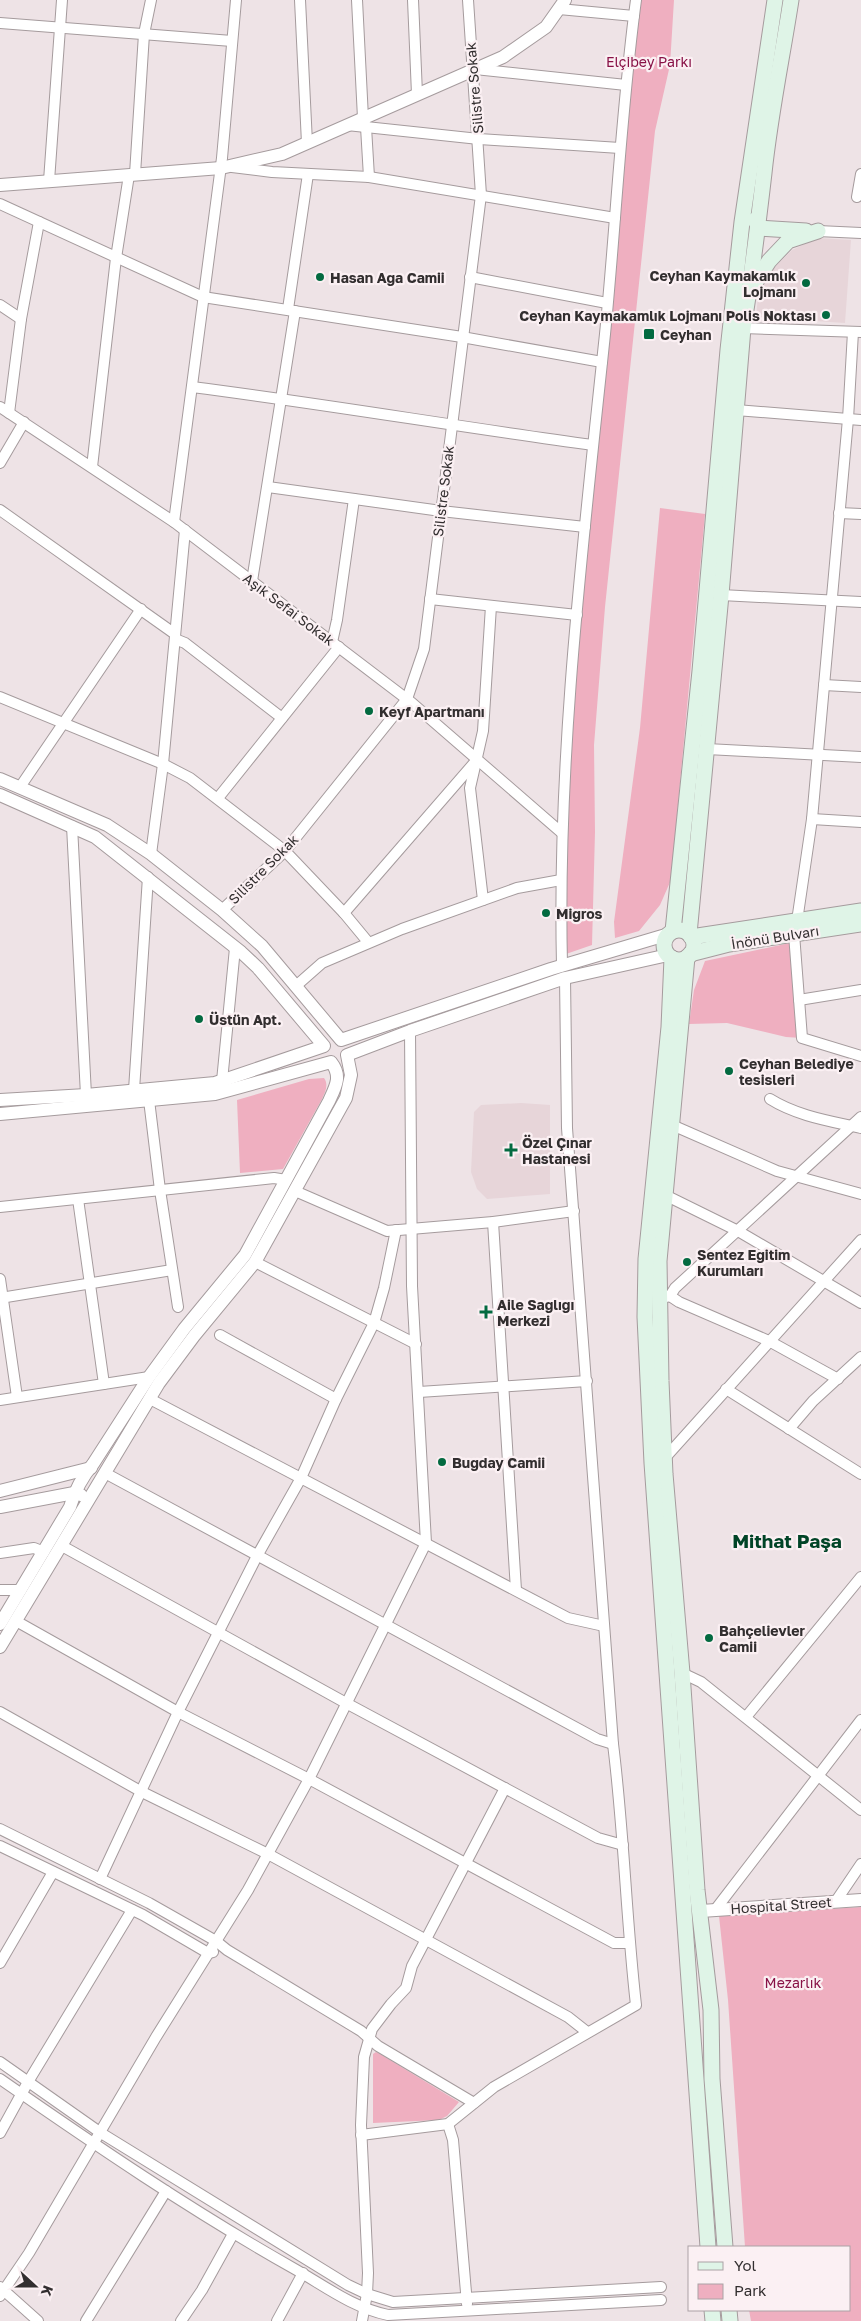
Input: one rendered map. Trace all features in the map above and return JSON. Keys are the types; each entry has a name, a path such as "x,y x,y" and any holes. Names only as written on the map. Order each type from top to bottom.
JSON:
{"main road":[{"path":"724,2246 712,2079 710,2000 704,1933 708,1911 697,1890 682,1674 664,1459 664,1297 659,1261 672,1125 679,956 664,942 671,933 700,672 728,350 742,222 775,0"},
{"path":"708,2246 684,1937 652,1463 645,1317 646,1259 669,1027 679,956 694,946 690,935 743,328 759,228 764,173 791,0"},
{"path":"742,222 751,218 756,221 759,228"},
{"path":"759,228 818,231"},
{"path":"740,245 744,251 749,253 818,231"},
{"path":"750,290 769,261 788,240"},
{"name":"İnönü Bulvarı","path":"679,956 861,911"},
{"name":"İnönü Bulvarı","path":"690,935 861,924"},
{"path":"671,933 681,930 690,935"},
{"path":"684,1937 694,1929 704,1933"},
{"path":"689,2002 693,2008 702,2012 707,2008 710,2000"}],"street":[{"path":"49,182 62,0"},
{"path":"92,467 116,258 132,175 144,34 151,0"},
{"path":"174,522 203,296 224,167 236,0"},
{"path":"300,0 307,143"},
{"path":"357,0 369,177"},
{"path":"412,0 418,94"},
{"name":"Silistre Sokak","path":"222,910 285,851 407,699 424,649 481,194 479,139 468,0"},
{"path":"562,965 562,833 577,615 608,303 626,85 636,0"},
{"path":"364,123 418,94 503,57 546,27 562,4 634,16"},
{"path":"0,23 232,41"},
{"path":"473,69 626,85"},
{"path":"0,185 224,167 282,154 346,125 364,123 479,139 620,148"},
{"path":"224,167 369,177 481,194 615,218"},
{"path":"252,581 281,398 308,174"},
{"path":"857,197 861,174"},
{"path":"0,204 203,296 462,337 602,362"},
{"path":"9,412 21,319 39,222"},
{"path":"818,231 861,233"},
{"path":"470,277 608,303"},
{"path":"0,305 21,319"},
{"path":"743,328 857,332 812,819 796,928 802,1038 861,1056"},
{"path":"192,387 281,398 451,426 593,445"},
{"name":"Aşık Sefai Sokak","path":"0,407 185,530 407,699 562,833"},
{"path":"736,410 861,420"},
{"path":"0,463 24,422"},
{"path":"268,487 585,527"},
{"path":"218,798 282,718 336,645 337,620 354,498"},
{"path":"0,510 141,609 282,718"},
{"path":"839,513 861,514"},
{"path":"150,854 163,764 185,530"},
{"path":"721,595 861,602"},
{"path":"430,599 577,615"},
{"path":"483,900 470,788 483,731 491,606"},
{"path":"20,787 141,609"},
{"path":"824,685 861,687"},
{"path":"0,697 163,764 190,778 285,851 344,913 368,942"},
{"path":"707,749 861,757"},
{"path":"344,913 477,759"},
{"path":"0,779 107,825 150,854 222,910 262,946 297,985 341,1040 347,1048 351,1074 346,1098 255,1262 194,1336 150,1399 0,1647"},
{"path":"0,795 95,837 148,877 235,948 258,968 324,1046 324,1054 338,1073 334,1090 245,1255 184,1329 149,1377 74,1493 70,1507 0,1624"},
{"path":"812,819 861,822"},
{"path":"72,826 86,1095"},
{"path":"134,1090 148,877"},
{"path":"297,985 322,963 368,942 517,888 561,880"},
{"path":"0,1100 203,1085 222,1081 324,1046 333,1038 341,1040 562,965 671,933"},
{"path":"222,1081 235,948"},
{"path":"0,1114 215,1094 331,1062 338,1062 347,1054 410,1030 565,978 679,956"},
{"path":"361,2135 448,2124 456,2120 494,2087 636,2005 629,1943 620,1798 613,1744 567,1128 565,978"},
{"path":"799,1000 861,990"},
{"path":"38,2321 1,2291 29,2253 101,2134 156,2037 268,1854 310,1779 385,1623 426,1543 411,1230 410,1030"},
{"path":"770,1099 782,1107 801,1114 856,1127"},
{"path":"149,1100 160,1190 178,1307"},
{"path":"838,1379 769,1341 664,1297 856,1127 861,1116"},
{"path":"672,1125 797,1178 861,1194"},
{"path":"0,1207 274,1178 286,1180"},
{"path":"295,1191 387,1231 493,1222 574,1211"},
{"path":"665,1195 738,1231 861,1303"},
{"path":"78,1199 88,1284 104,1384"},
{"path":"493,1222 505,1385 516,1590"},
{"path":"100,1879 178,1712 257,1556 301,1478 336,1399 374,1323 384,1288 396,1230"},
{"path":"664,1459 676,1448 824,1280 859,1246"},
{"path":"255,1262 416,1344"},
{"path":"1,1298 172,1270"},
{"path":"0,1278 1,1298 17,1397"},
{"path":"220,1335 336,1399"},
{"path":"789,1429 813,1401 861,1357"},
{"path":"0,1400 149,1377"},
{"path":"419,1392 587,1381"},
{"path":"726,1389 861,1474"},
{"path":"150,1399 568,1618 604,1626"},
{"path":"0,1491 65,1476 90,1468 99,1469 598,1739 613,1744"},
{"path":"0,1507 74,1493 85,1496 92,1494"},
{"path":"62,1546 218,1634 598,1838 623,1845"},
{"path":"0,1553 34,1548 44,1552"},
{"path":"746,1716 861,1577"},
{"path":"0,1590 21,1590"},
{"path":"16,1621 178,1712 310,1779 614,1943 629,1943"},
{"path":"682,1674 701,1682 746,1716 861,1810"},
{"path":"0,1712 142,1792 268,1854 568,2017 587,2032"},
{"path":"708,1911 861,1720"},
{"path":"362,2321 367,2294 367,2247 361,2135 364,2057 372,2029 406,1988 412,1966 505,1788"},
{"path":"0,1829 149,1903 216,1941 474,2103"},
{"path":"0,1846 132,1910 208,1953 228,1950"},
{"path":"836,1902 861,1864"},
{"path":"0,1963 53,1872"},
{"name":"Hospital Street","path":"708,1911 861,1900"},
{"path":"0,2133 28,2082 132,1910"},
{"path":"0,2062 101,2134 367,2294 393,2302 660,2287"},
{"path":"0,2079 233,2234 303,2273 341,2298 365,2309 388,2315 661,2300"},
{"path":"448,2124 453,2140 467,2311"},
{"path":"86,2321 166,2191"},
{"path":"181,2321 202,2290 233,2234"},
{"path":"276,2321 303,2273"}],"shaded area":[{"name":"Ceyhan Kaymakamlık Lojmanı","path":"818,238 851,240 845,323 756,317 758,296 772,270 792,250"},
{"name":"Özel Çınar Hastanesi","path":"521,1103 550,1105 550,1194 487,1199 477,1189 471,1172 474,1112 481,1105"}],"green space":[{"name":"Elçibey Parkı","path":"636,0 674,0 670,65 655,131 605,607 594,745 595,832 592,945 566,954 561,856 572,676"},
{"path":"660,508 705,514 671,880 660,905 639,931 615,938 614,922 640,728"},
{"path":"790,943 796,965 802,1038 786,1037 727,1023 689,1024 694,990 705,961"},
{"path":"324,1078 326,1086 322,1099 283,1169 240,1173 237,1100 309,1079"},
{"name":"Mezarlık","path":"861,1907 861,2321 751,2321 749,2311 851,2311 851,2246 745,2246 728,2000 719,1916"},
{"path":"376,2052 459,2102 447,2116 439,2120 373,2123 373,2054"}],"place":[{"name":"Hasan Ağa Camii","path":"320,277"},
{"name":"Ceyhan Kaymakamlık Lojmanı","path":"806,283"},
{"name":"Ceyhan Kaymakamlık Lojmanı Polis Noktası","path":"826,315"},
{"name":"Ceyhan","path":"649,334"},
{"name":"Keyf Apartmanı","path":"369,711"},
{"name":"Migros","path":"546,913"},
{"name":"Üstün Apt.","path":"199,1019"},
{"name":"Ceyhan Belediye tesisleri","path":"729,1071"},
{"name":"Özel Çınar Hastanesi","path":"511,1150"},
{"name":"Sentez Eğitim Kurumları","path":"687,1262"},
{"name":"Aile Saglıgı Merkezi","path":"486,1312"},
{"name":"Buğday Camii","path":"442,1462"},
{"name":"Bahçelievler Camii","path":"709,1638"}],"district":[{"name":"Mithat Paşa","path":"787,1540"}]}
